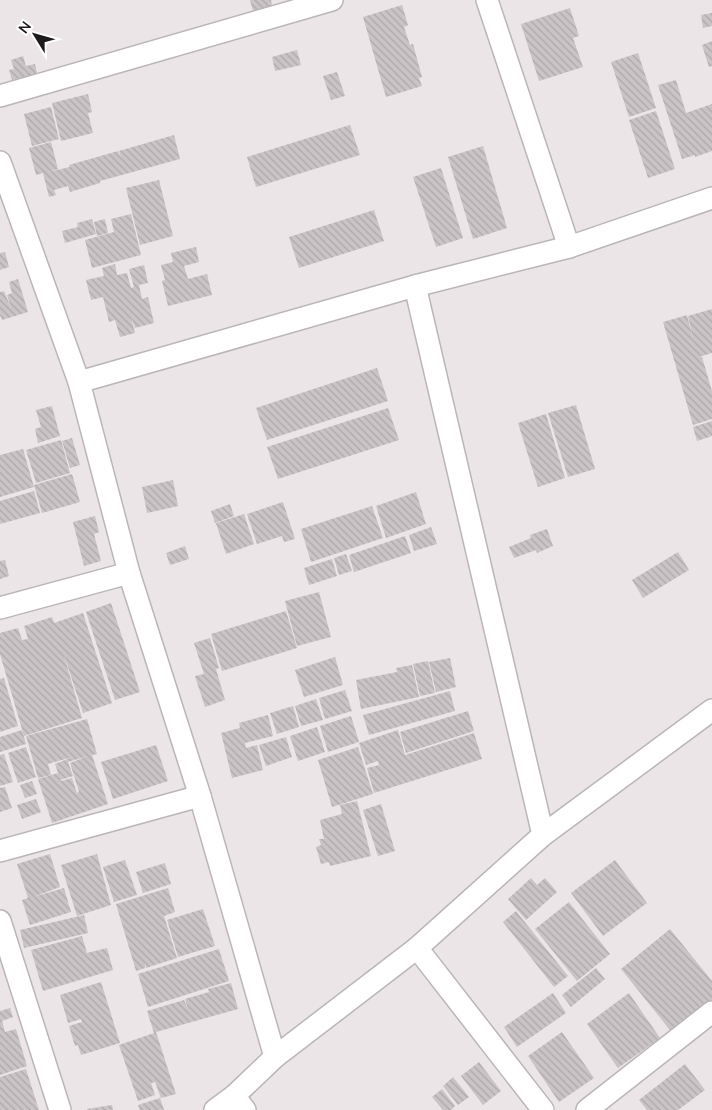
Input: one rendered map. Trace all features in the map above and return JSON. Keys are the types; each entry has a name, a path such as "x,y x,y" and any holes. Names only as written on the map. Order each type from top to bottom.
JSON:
{"street":[{"path":"0,96 332,0"},
{"path":"487,0 568,246"},
{"path":"0,162 9,215 79,382 129,573 200,796 275,1057"},
{"path":"79,382 415,286 568,246 712,198"},
{"path":"415,286 543,835"},
{"path":"0,608 129,573"},
{"path":"215,1110 239,1103 275,1057 417,948 543,835 712,710"},
{"path":"0,851 200,796"},
{"path":"0,921 60,1110"},
{"path":"417,948 543,1110"},
{"path":"588,1110 712,1012"}],"building":[{"path":"250,0 271,0 272,6 253,11"},
{"path":"402,5 408,25 404,27 410,45 413,44 422,77 419,78 422,86 386,97 363,17"},
{"path":"570,8 579,36 573,38 583,67 539,81 521,24"},
{"path":"712,13 712,26 703,28 701,15"},
{"path":"712,41 712,66 709,67 702,45"},
{"path":"297,50 301,65 275,71 272,57"},
{"path":"638,53 656,108 629,117 611,62"},
{"path":"23,56 26,66 35,64 37,74 12,80 9,70 14,69 11,60"},
{"path":"337,72 345,96 331,100 323,76"},
{"path":"676,80 686,113 712,104 712,151 682,159 658,85"},
{"path":"88,94 92,112 88,113 93,133 61,141 52,103"},
{"path":"51,107 59,139 32,146 24,114"},
{"path":"656,111 675,169 648,178 629,120"},
{"path":"350,125 360,155 256,187 247,157"},
{"path":"174,135 180,159 100,181 100,183 70,192 68,186 54,190 56,195 49,197 43,173 36,175 29,148 51,142 58,169 48,172 70,167 69,165 118,151 121,158 119,151"},
{"path":"483,146 507,228 473,239 448,157"},
{"path":"441,168 463,238 436,247 413,177"},
{"path":"159,180 173,236 140,245 126,188"},
{"path":"374,210 384,241 299,268 289,237"},
{"path":"131,214 141,255 92,268 85,240 114,232 111,219"},
{"path":"92,219 96,234 65,243 62,231 78,227 77,223"},
{"path":"105,219 108,233 97,236 94,222"},
{"path":"196,247 199,262 184,266 188,279 207,274 212,295 168,306 162,281 165,280 161,265 173,262 171,253"},
{"path":"5,252 9,267 0,270 0,253"},
{"path":"115,264 117,275 127,273 131,288 134,287 129,269 144,265 148,283 139,285 142,299 148,297 154,323 135,328 131,317 135,333 120,337 115,320 109,322 103,297 91,300 86,280 104,276 102,268"},
{"path":"18,279 28,312 2,320 0,315 0,292 4,291 11,308 7,295 12,293 9,282"},
{"path":"712,309 712,353 699,357 702,357 712,391 712,419 693,425 663,322 687,315 694,343 688,316"},
{"path":"377,368 388,401 267,440 256,408"},
{"path":"576,405 595,469 568,477 548,413"},
{"path":"52,406 60,436 38,443 35,429 41,427 36,410"},
{"path":"388,408 399,440 278,479 267,447"},
{"path":"546,414 565,478 538,487 518,423"},
{"path":"712,421 712,436 697,441 693,427"},
{"path":"72,438 80,465 70,468 62,441"},
{"path":"61,440 70,473 36,483 26,450"},
{"path":"23,449 34,487 0,497 0,455"},
{"path":"72,474 80,502 42,513 34,485"},
{"path":"173,480 178,506 147,513 142,487"},
{"path":"34,491 40,513 0,524 0,501"},
{"path":"416,492 426,524 386,538 376,506"},
{"path":"283,502 295,539 284,542 282,536 257,544 247,514"},
{"path":"230,504 234,516 215,523 211,511"},
{"path":"372,506 383,538 311,562 301,529"},
{"path":"244,514 254,544 226,554 216,523"},
{"path":"95,516 99,532 94,534 101,561 84,566 73,522"},
{"path":"431,527 437,544 414,551 409,535"},
{"path":"547,529 553,546 537,553 536,550 514,558 509,547 531,538 530,535"},
{"path":"405,536 411,553 354,572 349,555"},
{"path":"185,546 189,559 170,565 166,553"},
{"path":"678,552 689,570 643,598 632,580"},
{"path":"346,554 352,571 339,575 334,558"},
{"path":"332,559 337,576 309,585 304,568"},
{"path":"5,560 9,576 0,579 0,561"},
{"path":"319,592 331,637 297,646 285,601"},
{"path":"111,603 140,692 115,700 86,612"},
{"path":"286,611 297,648 222,671 211,634"},
{"path":"83,613 112,703 83,713 63,652 82,718 24,736 0,654 0,633 18,628 22,640 28,639 24,626 52,617 54,623"},
{"path":"210,638 219,668 216,669 225,700 205,707 195,676 204,674 194,643"},
{"path":"335,657 343,685 304,697 295,670"},
{"path":"450,658 456,687 436,692 429,662"},
{"path":"428,661 435,693 420,696 413,664"},
{"path":"412,665 419,697 361,709 356,680 397,672 396,668"},
{"path":"4,678 18,726 0,732 0,679"},
{"path":"345,690 352,711 325,719 319,698"},
{"path":"450,691 455,711 369,735 363,715"},
{"path":"316,699 323,720 301,726 295,706"},
{"path":"293,706 299,727 277,734 270,713"},
{"path":"468,711 474,731 406,753 400,732"},
{"path":"268,715 273,736 245,743 246,748 257,745 263,770 232,778 221,733 240,728 239,723"},
{"path":"351,716 359,742 328,752 320,726"},
{"path":"87,719 97,754 92,755 108,804 52,823 38,779 58,773 55,764 72,757 48,764 51,775 38,778 26,736","holes":["88,756 70,763 79,792 77,793 72,778 60,780 73,776 68,762"]},
{"path":"317,727 325,752 298,761 290,736"},
{"path":"22,730 26,744 0,752 0,737"},
{"path":"398,730 405,755 474,733 482,759 374,793 367,768 379,765 378,761 366,765 359,743"},
{"path":"286,737 292,757 266,766 259,745"},
{"path":"156,745 168,781 113,799 101,762"},
{"path":"26,747 36,777 18,783 8,753"},
{"path":"358,747 373,794 332,807 318,760"},
{"path":"4,754 13,782 0,786 0,755"},
{"path":"32,781 37,794 25,798 20,785"},
{"path":"5,787 12,808 0,812 0,788"},
{"path":"36,799 41,812 22,819 17,805"},
{"path":"357,801 371,856 330,866 329,862 321,864 316,847 321,845 319,839 324,839 320,820 342,814 340,805"},
{"path":"381,804 395,851 378,856 363,810"},
{"path":"50,854 60,887 33,897 64,888 71,912 30,925 22,900 28,898 17,864"},
{"path":"97,854 111,905 77,916 61,865"},
{"path":"125,860 137,895 114,902 103,867"},
{"path":"615,860 647,903 603,936 571,893"},
{"path":"165,863 171,884 143,893 136,872"},
{"path":"531,878 537,885 545,878 557,892 526,920 508,899"},
{"path":"168,888 175,912 164,916 177,958 146,968 145,963 145,968 136,971 116,904"},
{"path":"569,902 610,954 577,981 535,929"},
{"path":"203,909 215,946 178,957 167,920"},
{"path":"516,911 568,976 554,987 503,922"},
{"path":"84,915 88,933 24,948 20,930"},
{"path":"670,929 712,981 712,1004 674,1035 621,969"},
{"path":"82,936 87,953 107,948 113,970 43,991 31,950"},
{"path":"219,949 229,981 148,1007 138,974"},
{"path":"596,968 605,979 571,1007 562,995"},
{"path":"101,982 120,1043 81,1055 78,1045 75,1046 69,1026 82,1022 81,1019 68,1023 60,995"},
{"path":"231,983 238,1009 156,1032 176,1094 161,1098 155,1082 151,1083 155,1095 138,1101 119,1045 154,1033 147,1011 184,1000 188,1009 185,999 209,992 208,989"},
{"path":"553,993 566,1013 517,1047 504,1027"},
{"path":"629,993 660,1038 618,1068 587,1024"},
{"path":"10,1008 13,1017 2,1021 5,1032 16,1029 27,1066 0,1075 0,1011"},
{"path":"562,1032 594,1078 559,1102 528,1056"},
{"path":"479,1062 501,1091 483,1105 461,1076"},
{"path":"685,1064 705,1090 678,1110 647,1110 639,1100"},
{"path":"26,1069 39,1110 0,1110 0,1077"},
{"path":"453,1077 469,1097 458,1105 443,1086"},
{"path":"442,1089 455,1106 451,1110 443,1110 432,1097"},
{"path":"160,1098 164,1110 140,1110 138,1105"},
{"path":"112,1105 113,1110 87,1110 87,1109"}]}
